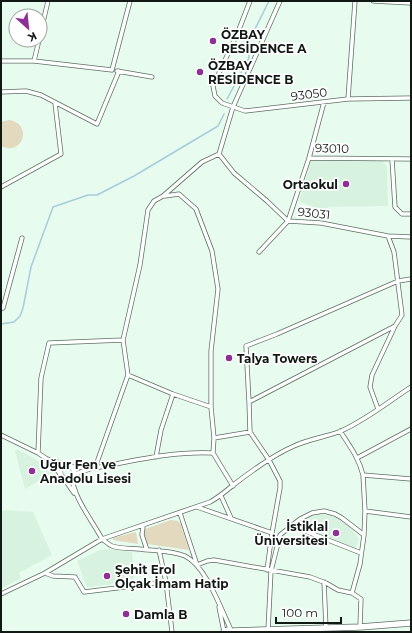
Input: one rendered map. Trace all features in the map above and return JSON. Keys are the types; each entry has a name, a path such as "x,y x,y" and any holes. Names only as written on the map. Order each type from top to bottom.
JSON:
{"main road":[{"path":"224,632 360,627 411,623"}],"street":[{"path":"112,70 130,1"},
{"name":"93050","path":"250,1 238,32 213,86 215,96 222,103 245,111 348,99 411,98"},
{"path":"95,468 128,375 123,340 140,265 148,210 154,201 163,196 202,162 219,154 233,107 280,1"},
{"path":"348,99 354,1"},
{"path":"373,1 411,3"},
{"path":"34,61 37,48"},
{"path":"1,61 34,61 112,70 152,77"},
{"path":"1,92 26,91 41,95 97,124 119,71"},
{"path":"1,187 61,154 55,102"},
{"name":"93010","path":"324,102 308,158 411,159"},
{"name":"93031","path":"219,154 234,173 288,221 321,223 388,236 411,237"},
{"path":"259,252 288,221 308,158"},
{"path":"392,159 395,207 402,214 411,214"},
{"path":"163,196 179,194 196,209 212,251 218,289 211,351 211,407 214,438 213,453 233,486"},
{"path":"378,409 370,387 372,375 395,326 402,315 394,252 388,236"},
{"path":"1,309 3,308 22,238"},
{"path":"268,630 269,570 272,533 280,481 269,460 250,432 246,346 398,281 411,279"},
{"path":"249,402 395,326"},
{"path":"38,453 41,378 49,343 123,340"},
{"path":"128,375 173,394 211,407"},
{"path":"1,594 45,573 102,539 210,502 221,496 269,460 294,446 340,431 360,421 411,387"},
{"path":"156,457 161,430 173,394"},
{"path":"357,458 411,429"},
{"path":"340,431 357,458 363,475 365,511 364,536 352,594"},
{"path":"214,438 250,432"},
{"path":"1,436 38,453 47,459 62,475 78,498 102,539 112,546 159,550 184,556 197,565"},
{"path":"47,459 72,467 95,468 156,457 204,452 213,453"},
{"path":"62,475 61,469 66,465"},
{"path":"72,467 74,488 78,498"},
{"path":"62,475 69,478 72,475 90,468"},
{"path":"363,475 411,479"},
{"path":"221,496 231,518"},
{"path":"197,507 272,533"},
{"path":"269,570 280,535 312,513 324,511 335,514 364,536"},
{"path":"365,511 411,517"},
{"path":"180,513 197,565 217,598 232,631"},
{"path":"294,524 300,529 361,554"},
{"path":"143,526 142,535 147,550"},
{"path":"159,550 166,582 172,632"},
{"path":"197,565 206,561 214,560 310,577 324,582 338,590 352,594 360,599 360,627"},
{"path":"45,573 54,576 75,577 84,592 166,582"},
{"path":"324,582 326,628"},
{"path":"217,598 224,632"}],"shaded area":[{"path":"9,120 17,123 21,127 23,133 19,144 15,147 8,148 1,146 1,122"},
{"name":"Ortaokul","path":"382,160 387,167 388,206 328,207 323,211 299,201 311,161"},
{"path":"17,449 37,460 53,473 25,489 15,451"},
{"path":"1,511 33,512 52,555 19,573 21,578 1,589"},
{"name":"İstiklal Üniversitesi","path":"316,513 332,516 346,522 359,539 355,548 302,527 298,524 307,517"},
{"path":"171,520 178,521 181,525 189,550 147,544 144,536 145,529"},
{"path":"136,532 138,544 113,540 113,538"},
{"path":"109,549 132,552 134,582 87,587 77,561 100,550"}],"waterway":[{"path":"227,99 249,58 248,43 269,1"},
{"path":"1,324 14,322 20,316 31,267 53,207 88,195 97,195 134,176 218,126 224,114"}],"place":[{"name":"ÖZBAY RESİDENCE A","path":"213,41"},
{"name":"ÖZBAY RESİDENCE B","path":"200,72"},
{"name":"Ortaokul","path":"346,184"},
{"name":"Talya Towers","path":"229,358"},
{"name":"Uğur Fen ve Anadolu Lisesi","path":"32,471"},
{"name":"İstiklal Üniversitesi","path":"336,533"},
{"name":"Şehit Erol Olçak İmam Hatip","path":"107,576"},
{"name":"Damla B","path":"126,614"}]}
